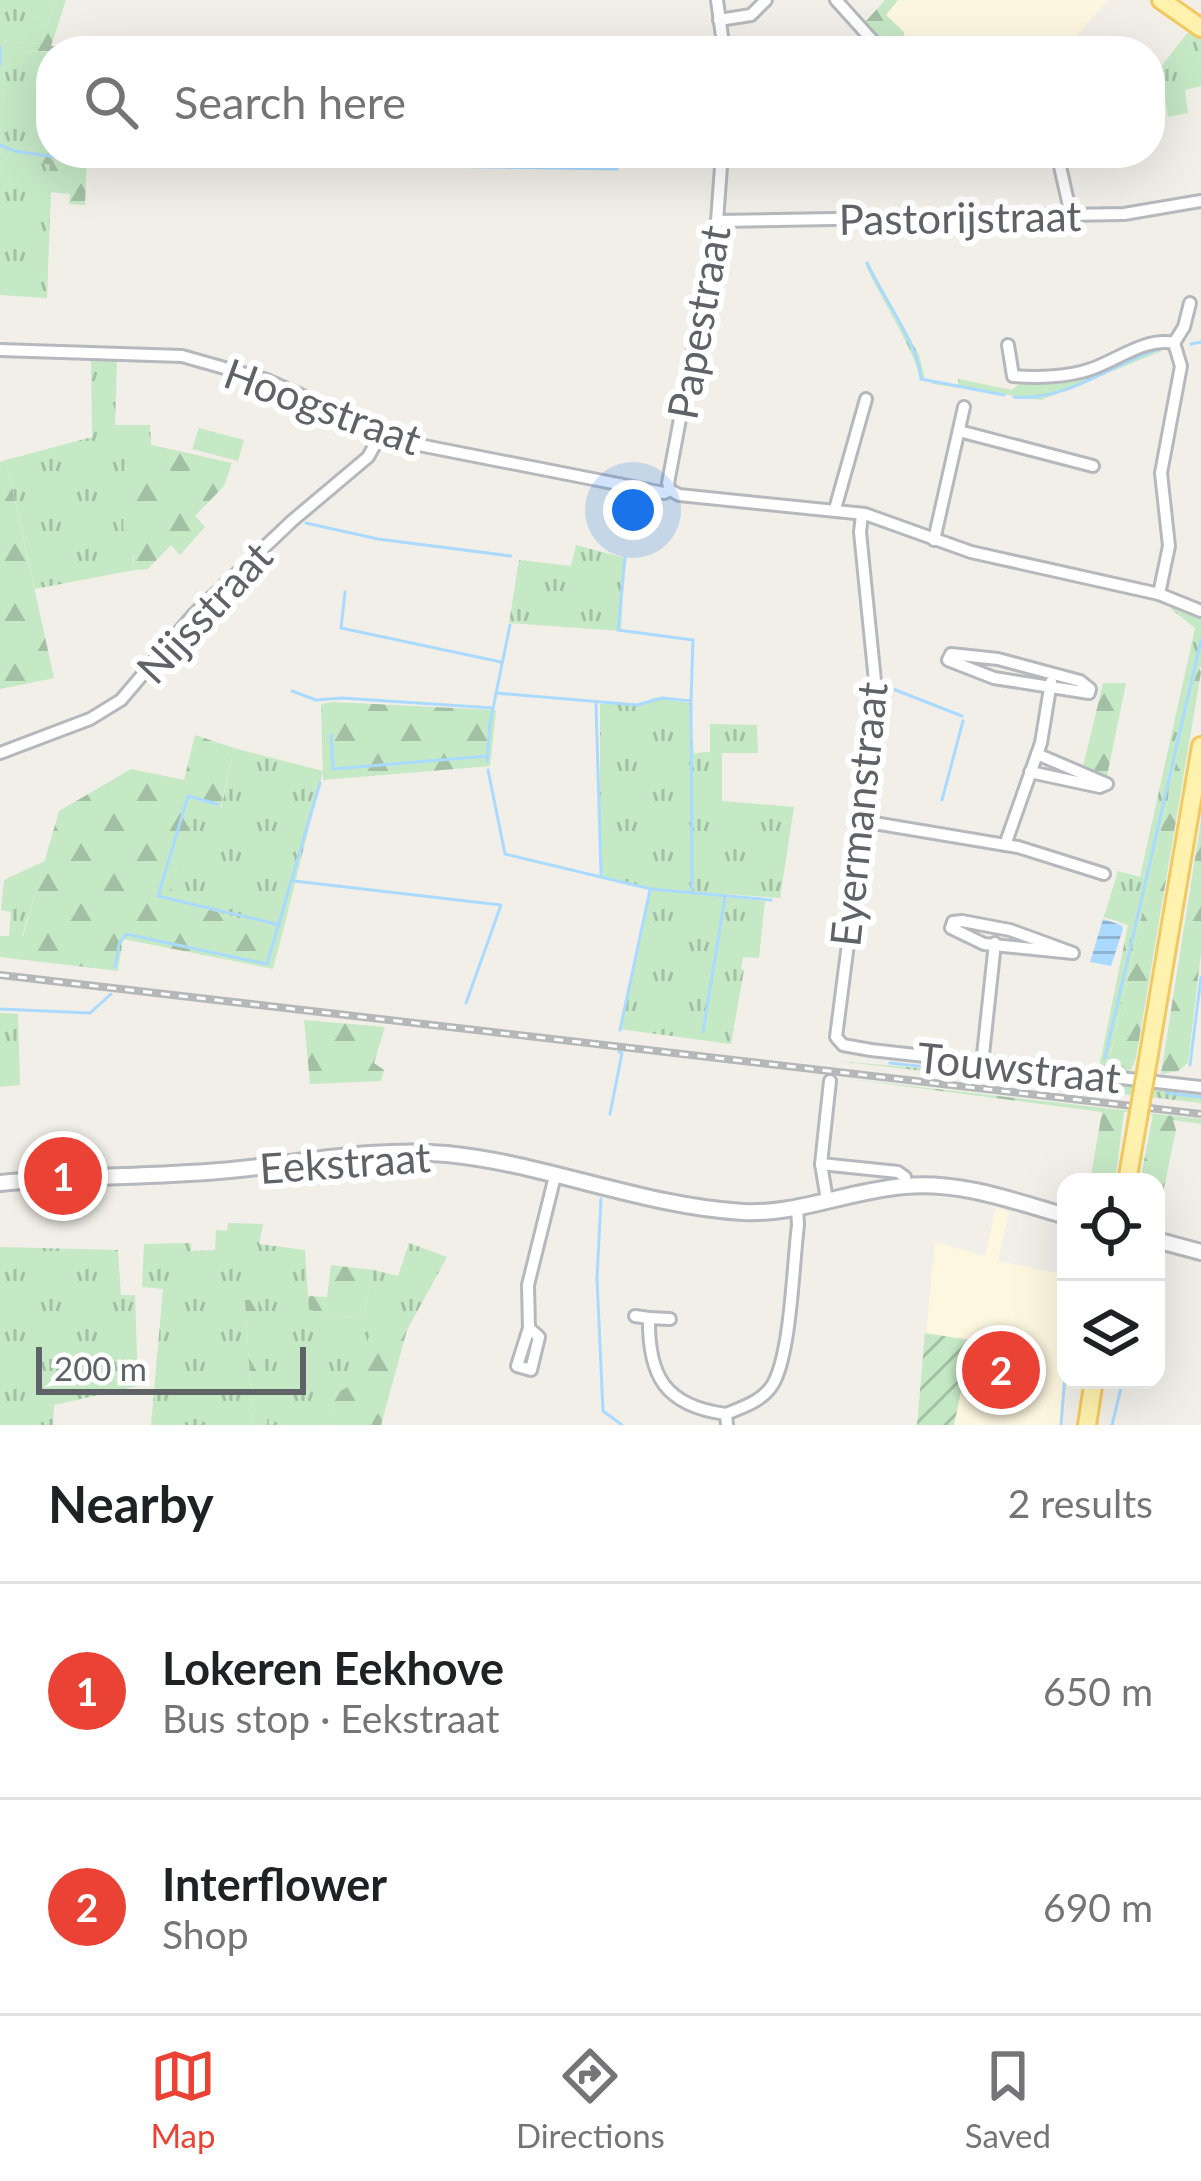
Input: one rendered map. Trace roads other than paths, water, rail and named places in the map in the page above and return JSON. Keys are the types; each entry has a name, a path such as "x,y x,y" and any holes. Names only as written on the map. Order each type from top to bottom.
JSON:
{"main road":[{"path":"1161,0 1201,28"},
{"path":"1178,0 1201,16"},
{"path":"1129,1173 1201,746"},
{"path":"1087,1425 1093,1389"}],"street":[{"path":"717,0 722,36"},
{"path":"719,20 751,15 766,0"},
{"path":"836,0 868,36"},
{"name":"Papestraat","path":"670,490 717,221 721,168"},
{"path":"1060,168 1071,215"},
{"name":"Pastorijstraat","path":"717,221 1124,214 1201,201"},
{"path":"1160,594 1168,546 1161,473 1180,365 1174,343 1190,303"},
{"path":"1008,345 1013,376 1027,377 1088,371 1145,346 1174,343"},
{"name":"Hoogstraat","path":"0,350 182,356 267,380 409,442 664,493 670,490 680,495 862,514 971,552 1160,594 1197,607"},
{"path":"835,509 866,399"},
{"path":"934,540 964,406"},
{"path":"959,430 1093,466"},
{"name":"Nijsstraat","path":"0,753 90,719 121,700 194,614 304,509 368,457 382,432"},
{"name":"Eyermanstraat","path":"838,1042 834,1032 878,711 862,514"},
{"path":"948,656 998,659 1052,673 1080,681 1089,693 994,678 948,660 948,656"},
{"path":"994,678 998,659"},
{"path":"1005,845 1037,754 1052,673"},
{"path":"1030,772 1100,787 1107,784 1037,754"},
{"path":"862,821 1005,845 1104,874"},
{"path":"962,921 997,928 1073,953 994,946 955,932 950,924 962,921"},
{"path":"982,1064 997,928"},
{"name":"Touwstraat","path":"838,1042 982,1064 1201,1087"},
{"path":"827,1200 821,1164 830,1081"},
{"name":"Eekstraat","path":"0,1183 217,1172 421,1152 495,1161 739,1212 906,1186 957,1187 1057,1214"},
{"name":"Eekstraat","path":"821,1164 898,1172 906,1186"},
{"path":"529,1328 528,1285 555,1176"},
{"path":"649,1318 650,1355 661,1382 690,1406 727,1419 752,1404 772,1387 781,1363 797,1206"},
{"path":"1165,1242 1201,1252"},
{"path":"634,1316 670,1319"}],"water":[{"path":"1103,919 1123,929 1111,966 1090,962"}],"waterway":[{"path":"0,47 0,64"},
{"path":"0,145 36,154"},
{"path":"557,168 617,169"},
{"path":"867,263 907,336 921,379 1004,395"},
{"path":"1191,344 1201,342"},
{"path":"1014,397 1071,388 1162,348"},
{"path":"306,523 378,539 511,556"},
{"path":"496,693 637,705 662,698 691,701 693,640 618,630 625,558"},
{"path":"345,592 341,628 501,662"},
{"path":"487,761 510,625"},
{"path":"1105,1058 1201,640"},
{"path":"893,689 962,716"},
{"path":"292,691 316,700 493,708"},
{"path":"691,703 692,891"},
{"path":"596,704 601,874"},
{"path":"942,800 963,721"},
{"path":"331,735 333,769 488,756"},
{"path":"488,770 505,854 651,889 771,900"},
{"path":"115,967 126,934 267,964 320,783"},
{"path":"217,804 188,796 158,896 280,925"},
{"path":"294,881 501,905 466,1003"},
{"path":"620,1030 650,890"},
{"path":"703,1032 725,897"},
{"path":"1190,1065 1201,977"},
{"path":"0,1009 90,1013 111,994"},
{"path":"610,1114 619,1052"},
{"path":"890,1063 1118,1088"},
{"path":"1167,1093 1201,1097"},
{"path":"601,1199 597,1279 603,1411 622,1425"},
{"path":"1061,1425 1064,1389"},
{"path":"1112,1425 1121,1389"}],"railway":[{"path":"0,975 1201,1114"}],"place":[{"name":"Lokeren Eekhove","path":"63,1176"},
{"name":"Interflower","path":"1001,1370"}]}
